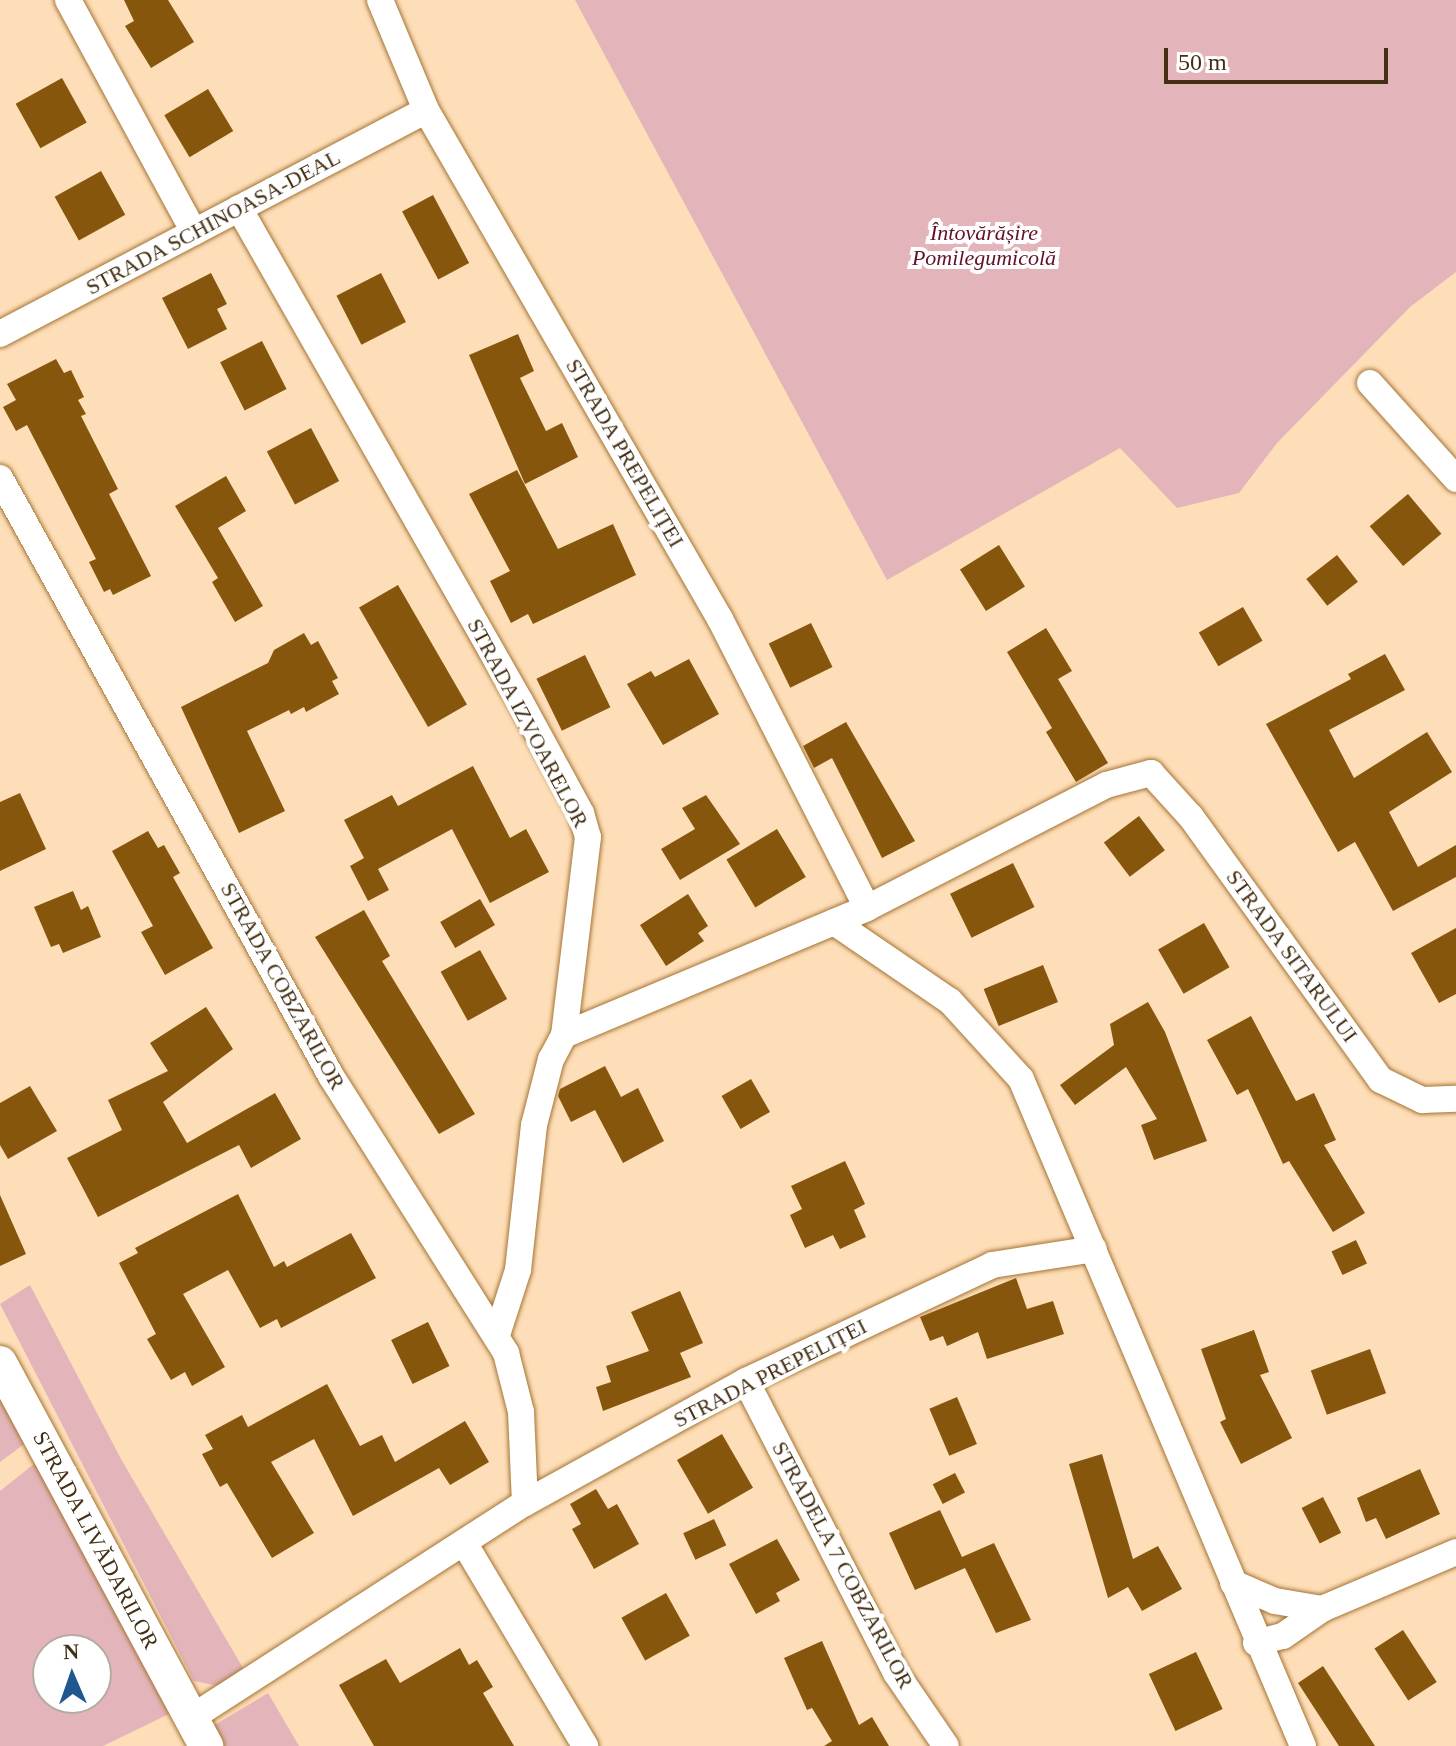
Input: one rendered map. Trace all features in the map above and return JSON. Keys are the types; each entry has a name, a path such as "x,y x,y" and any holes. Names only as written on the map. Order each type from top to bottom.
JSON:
{"street":[{"path":"68,0 194,232"},
{"name":"STRADA PREPELIȚEI","path":"380,0 426,110 720,619 867,908"},
{"name":"STRADA SCHINOASA-DEAL","path":"0,334 426,110"},
{"name":"STRADA IZVOARELOR","path":"239,208 581,813 588,865 564,1035 551,1059 534,1125 518,1270 497,1335"},
{"path":"1370,383 1456,479"},
{"name":"STRADA COBZARILOR","path":"0,478 135,714 331,1076 497,1335 521,1412 525,1503"},
{"name":"STRADA SITARULUI","path":"867,908 1106,785 1151,773 1191,817 1381,1080 1422,1100 1456,1099"},
{"path":"564,1035 867,908"},
{"path":"834,922 950,1001 1021,1079 1256,1643 1303,1746"},
{"name":"STRADA PREPELIȚEI","path":"466,1546 525,1503 746,1381 992,1265 1094,1249"},
{"name":"STRADA LIVĂDARILOR","path":"0,1363 199,1732 466,1546"},
{"name":"STRADELA 7 COBZARILOR","path":"746,1381 896,1673 946,1746"},
{"path":"466,1546 585,1746"},
{"path":"1256,1643 1283,1636 1322,1609 1456,1552"},
{"path":"1233,1583 1275,1601 1322,1609"}],"green space":[{"name":"Întovărășire Pomilegumicolă","path":"575,0 1456,0 1456,272 1410,307 1277,443 1239,493 1177,508 1120,448 887,580"},
{"path":"30,1285 121,1459 243,1668 219,1686 194,1681 0,1304"},
{"path":"0,1393 27,1442 0,1462"},
{"path":"39,1460 169,1714 103,1746 0,1746 0,1491"},
{"path":"268,1693 299,1746 224,1746 213,1726"}],"building":[{"path":"124,0 168,0 194,42 151,68 125,26 134,21"},
{"path":"62,78 87,123 40,148 16,104"},
{"path":"208,89 233,131 190,157 164,115"},
{"path":"101,171 125,215 79,240 55,197"},
{"path":"433,195 469,263 438,279 402,211"},
{"path":"211,273 227,304 217,309 227,329 188,349 162,298"},
{"path":"381,273 406,322 361,345 336,296"},
{"path":"518,334 534,371 520,378 546,431 562,423 578,457 525,484 469,355"},
{"path":"262,341 287,389 245,410 220,362"},
{"path":"56,359 64,373 71,370 84,397 78,400 86,414 81,416 118,489 109,494 151,576 113,595 110,589 104,592 89,562 96,559 27,425 16,431 3,407 16,400 7,384"},
{"path":"311,428 339,481 295,504 267,451"},
{"path":"517,470 558,549 613,524 636,575 533,624 528,614 511,623 490,581 510,571 469,494"},
{"path":"226,476 246,511 218,528 263,606 235,622 212,582 218,578 175,506"},
{"path":"1408,494 1441,534 1403,566 1370,526"},
{"path":"999,545 1025,587 986,611 960,569"},
{"path":"1337,555 1358,582 1327,606 1306,579"},
{"path":"398,585 467,705 428,727 359,608"},
{"path":"1243,607 1262,641 1218,666 1199,632"},
{"path":"811,623 832,667 790,688 769,644"},
{"path":"1046,628 1072,671 1058,679 1108,763 1076,782 1046,732 1052,728 1007,652"},
{"path":"304,633 311,645 318,641 338,678 332,681 339,694 306,712 304,707 291,714 289,710 247,731 285,811 239,833 181,707 268,663 274,650"},
{"path":"1385,654 1405,690 1329,730 1354,778 1427,732 1452,772 1389,812 1418,867 1456,845 1456,877 1393,911 1355,842 1338,852 1266,724 1351,679 1348,674"},
{"path":"585,655 610,707 562,731 536,679"},
{"path":"689,659 719,714 663,745 627,684 651,671 655,677"},
{"path":"846,722 915,841 882,858 832,758 814,768 803,746"},
{"path":"473,766 510,838 526,829 549,872 490,903 452,829 378,869 389,890 368,901 350,866 364,858 344,820 392,795 398,806"},
{"path":"20,793 46,849 0,871 0,802"},
{"path":"706,795 740,844 680,880 661,849 695,829 682,808"},
{"path":"1139,816 1165,850 1130,877 1104,842"},
{"path":"777,829 806,877 755,907 726,859"},
{"path":"148,831 158,848 164,845 180,873 173,877 213,948 165,975 141,932 153,926 112,851"},
{"path":"1013,863 1034,907 972,938 950,894"},
{"path":"73,891 81,910 88,906 101,937 63,953 59,944 51,947 34,907"},
{"path":"688,894 708,926 698,933 704,941 666,966 640,925"},
{"path":"480,899 495,925 455,948 440,922"},
{"path":"364,910 390,956 382,961 475,1114 439,1134 315,937"},
{"path":"1204,923 1230,967 1184,994 1158,949"},
{"path":"1456,928 1456,994 1439,1003 1411,953"},
{"path":"480,950 507,999 468,1021 441,972"},
{"path":"1043,965 1058,1002 999,1026 984,989"},
{"path":"1148,1002 1165,1032 1207,1141 1154,1160 1141,1125 1157,1119 1126,1067 1075,1105 1060,1085 1114,1045 1110,1024"},
{"path":"206,1007 233,1049 163,1102 187,1143 275,1093 301,1139 251,1168 239,1145 98,1217 67,1158 122,1130 108,1100 168,1071 150,1043"},
{"path":"1251,1016 1296,1101 1314,1093 1336,1140 1324,1145 1365,1213 1333,1232 1289,1161 1283,1164 1248,1089 1237,1095 1207,1040"},
{"path":"605,1066 621,1097 638,1088 664,1141 623,1163 595,1110 571,1122 558,1096 560,1089"},
{"path":"751,1079 770,1112 741,1129 722,1096"},
{"path":"30,1086 57,1131 8,1159 0,1145 0,1103"},
{"path":"845,1161 865,1204 854,1210 866,1237 840,1249 833,1235 805,1248 790,1215 802,1209 791,1186"},
{"path":"238,1194 274,1267 284,1261 287,1267 351,1233 376,1278 281,1328 277,1319 260,1328 228,1270 183,1294 225,1367 192,1386 185,1372 171,1380 147,1339 156,1334 119,1263 138,1253 135,1248"},
{"path":"0,1195 26,1254 0,1266"},
{"path":"1356,1240 1367,1264 1343,1275 1332,1251"},
{"path":"1016,1278 1027,1309 1053,1301 1064,1334 987,1359 978,1332 947,1346 943,1336 930,1341 920,1317"},
{"path":"680,1291 703,1343 680,1353 691,1377 603,1411 596,1387 611,1382 606,1366 649,1351 631,1312"},
{"path":"428,1322 449,1366 413,1384 391,1340"},
{"path":"1254,1330 1269,1372 1260,1375 1292,1438 1241,1464 1220,1422 1226,1419 1201,1349"},
{"path":"1370,1349 1386,1393 1327,1415 1311,1371"},
{"path":"327,1384 360,1446 382,1435 395,1462 465,1421 489,1462 450,1485 439,1468 353,1516 314,1439 271,1462 314,1533 272,1558 227,1483 220,1487 202,1454 213,1449 205,1435 242,1415 248,1427"},
{"path":"957,1397 977,1444 949,1456 929,1409"},
{"path":"722,1434 753,1488 708,1514 677,1460"},
{"path":"1102,1454 1133,1559 1158,1546 1182,1589 1142,1611 1128,1587 1108,1598 1069,1464"},
{"path":"1420,1469 1440,1514 1386,1539 1376,1518 1366,1522 1357,1498"},
{"path":"955,1473 965,1493 943,1504 933,1484"},
{"path":"596,1489 608,1509 617,1504 639,1544 594,1569 572,1529 581,1524 570,1504"},
{"path":"1323,1497 1341,1533 1320,1544 1302,1508"},
{"path":"940,1510 962,1557 994,1543 1031,1620 996,1633 965,1568 915,1590 889,1533"},
{"path":"714,1519 726,1545 695,1560 683,1533"},
{"path":"777,1539 800,1580 776,1593 780,1601 756,1614 729,1564"},
{"path":"666,1593 690,1636 645,1661 621,1618"},
{"path":"1403,1630 1437,1682 1408,1701 1374,1649"},
{"path":"822,1641 859,1725 872,1717 889,1746 824,1746 832,1741 812,1708 807,1710 784,1658"},
{"path":"460,1648 469,1665 477,1660 493,1687 483,1693 514,1746 374,1746 339,1685 386,1659 400,1683"},
{"path":"1196,1652 1223,1709 1175,1731 1149,1674"},
{"path":"1323,1666 1375,1746 1339,1746 1298,1683"}]}
